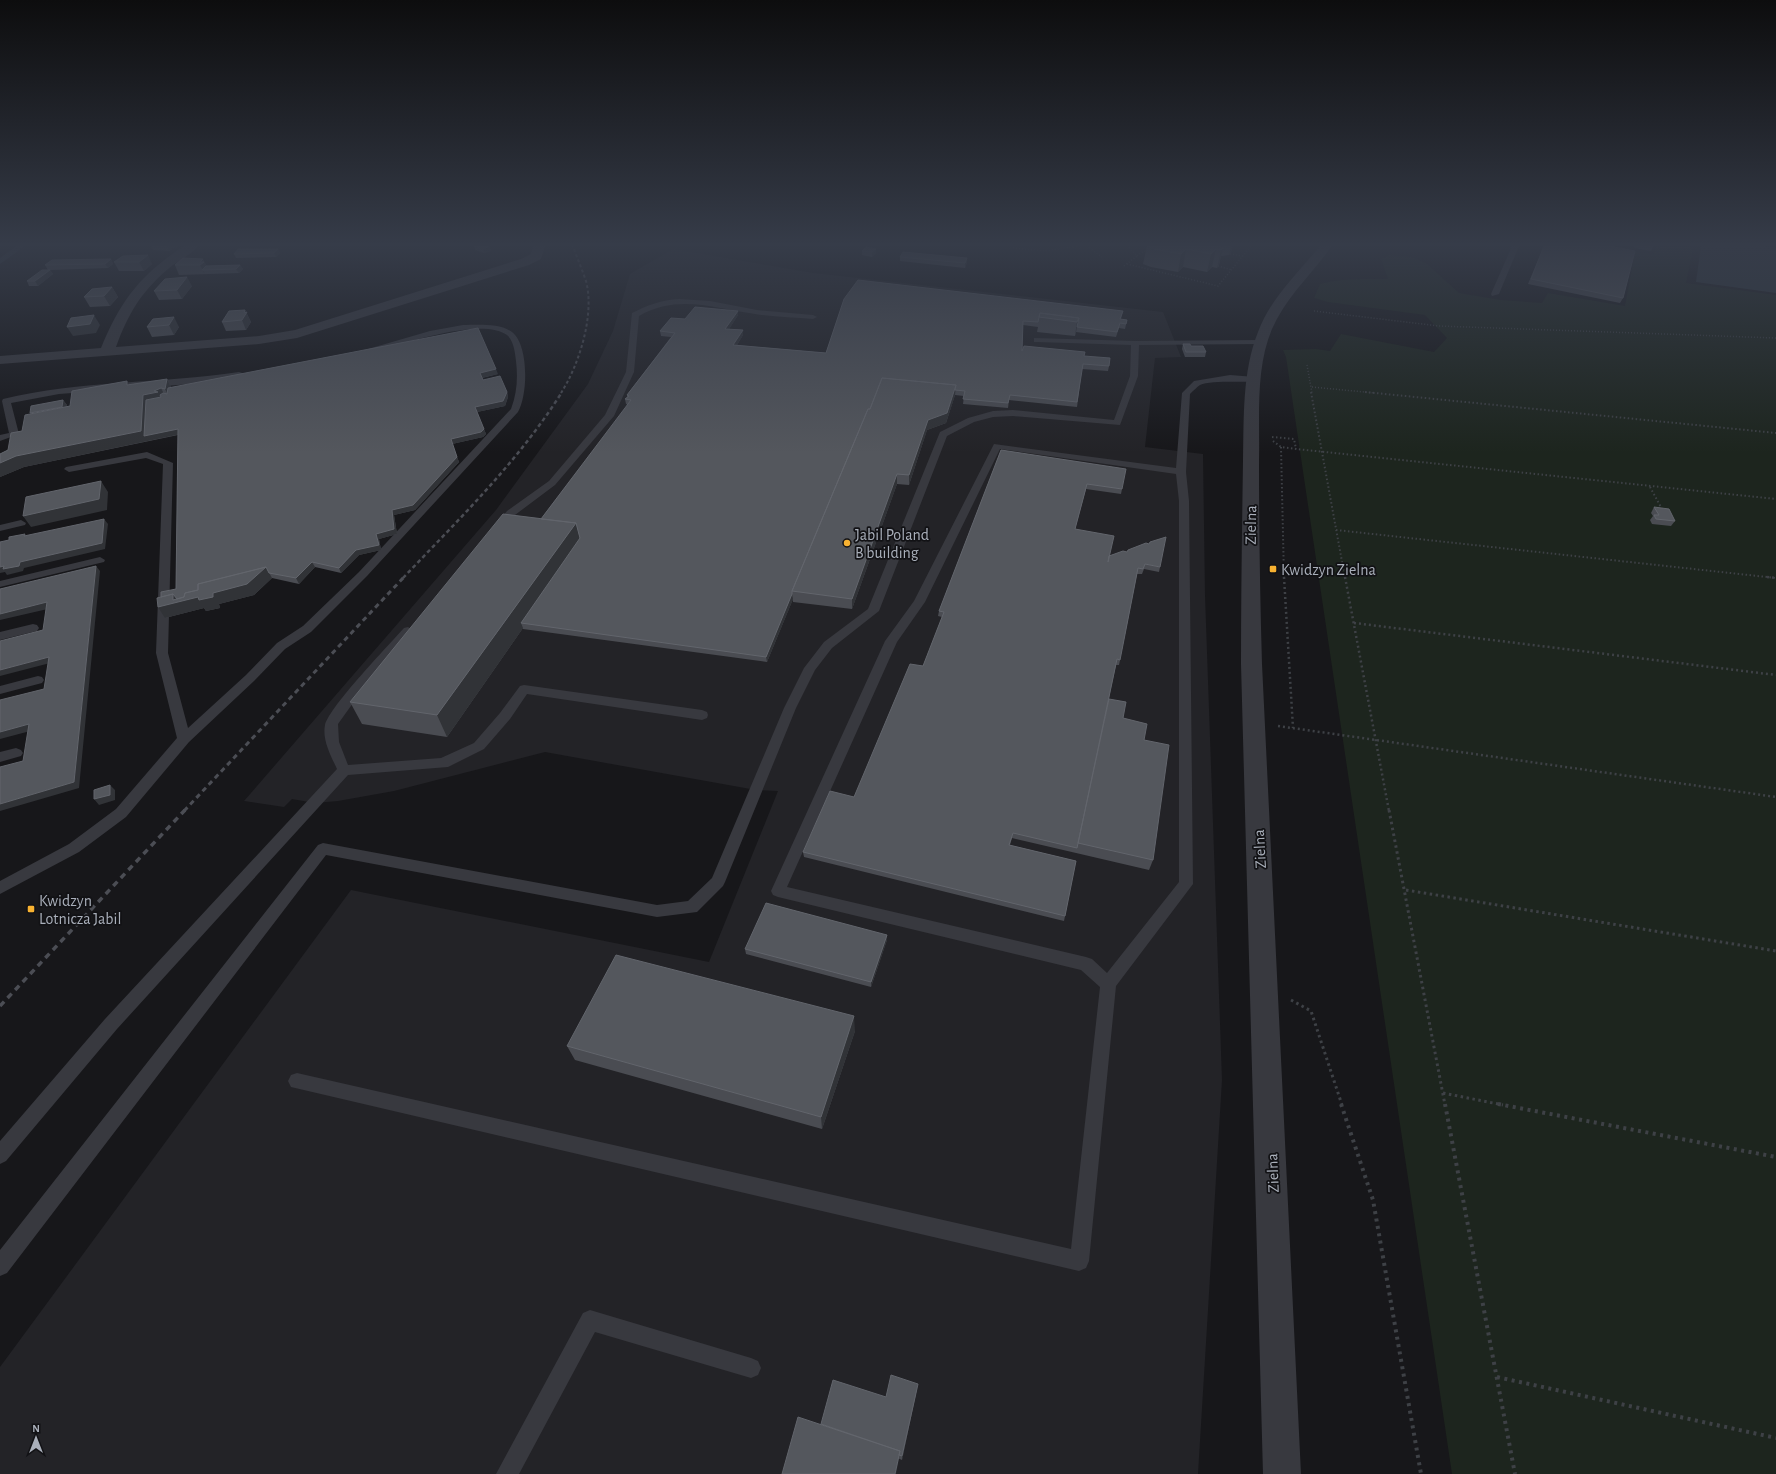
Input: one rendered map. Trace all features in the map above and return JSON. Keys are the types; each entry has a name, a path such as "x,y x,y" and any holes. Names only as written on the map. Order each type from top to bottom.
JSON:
{"street":[{"path":"107,351 123,315"},
{"path":"0,360 259,340 297,334 358,315"},
{"name":"Zielna","path":"1274,315 1260,342 1255,380 1252,434 1249,565 1253,722 1266,987 1282,1474"}],"lane":[{"path":"490,537 510,513 552,483 608,416 630,372 635,315"},
{"path":"788,315 813,317"},
{"path":"0,888 74,848 121,813 184,738 250,678 281,646 307,629 363,574 515,410 522,394 519,355 512,336 503,330 465,326 445,329 359,352"},
{"path":"1037,340 1135,343 1260,342"},
{"path":"0,1266 323,849 657,911 692,907 718,882 790,708 810,668 828,645 873,611 889,565 943,434 971,420 993,414 1013,413 1117,424 1134,376 1135,343"},
{"path":"0,438 14,434 6,401 59,391 204,380 247,373"},
{"path":"297,1081 1078,1262 1108,984 1186,884 1184,509 1181,472 1186,394 1197,383 1230,378 1255,380"},
{"path":"1108,984 1086,964 778,891 891,641 919,602 996,446 1181,472"},
{"path":"69,469 147,455 168,463 162,653 184,738"},
{"path":"0,528 21,523"},
{"path":"0,584 100,560"},
{"path":"344,770 332,745 332,722 416,622"},
{"path":"0,636 34,628"},
{"path":"0,690 38,680"},
{"path":"0,1155 111,1024 344,770 444,763 479,746 505,716 524,689 702,715"},
{"path":"0,757 16,753"},
{"path":"507,1474 590,1320 752,1368"}],"path":[{"path":"1346,315 1439,326 1776,338"},
{"path":"1307,365 1312,387 1321,452 1377,740 1515,1474"},
{"path":"1312,387 1776,433"},
{"path":"1296,449 1294,439 1266,436 1281,447 1296,449 1776,499"},
{"path":"1281,447 1282,543 1293,728"},
{"path":"1650,486 1664,513 1667,515"},
{"path":"1336,530 1776,578"},
{"path":"1354,623 1776,675"},
{"path":"1253,722 1776,797"},
{"path":"1405,890 1776,951"},
{"path":"1266,987 1311,1011 1373,1200 1421,1474"},
{"path":"1443,1093 1776,1157"},
{"path":"1497,1377 1776,1438"}],"shaded area":[{"path":"618,315 1164,315 1181,357 1155,358 1145,447 1203,454 1205,595 1222,1080 1198,1474 0,1474 0,1367 351,890 709,962 778,791 756,790 545,752 394,791 338,801 315,803 292,799 284,807 244,801 496,510 588,384 613,331"},
{"path":"1423,315 1776,315 1776,1474 1452,1474 1286,357 1283,350 1316,349 1330,351 1341,334 1434,352 1447,338"}],"building":[{"path":"94,315 90,324 67,327 71,318"},
{"path":"227,315 245,315 242,320 222,322"},
{"path":"689,315 735,315 725,329 743,330 733,345 826,353 839,315 1040,315 1038,322 1023,321 1022,351 1024,346 1085,352 1084,356 1110,358 1109,366 1083,364 1077,402 1010,395 1008,403 963,399 965,391 955,390 956,385 882,378 792,591 766,657 521,623 580,538 576,523 541,519 631,400 625,399 629,396 627,395 675,333 660,331 671,318 685,319"},
{"path":"1040,315 1054,315 1079,318 1077,322 1039,317"},
{"path":"1054,315 1122,315 1120,319 1127,320 1126,324 1120,323 1117,332 1077,327 1079,318"},
{"path":"174,317 169,325 147,327 153,319"},
{"path":"478,328 496,369 480,373 483,380 500,376 507,392 503,401 475,407 484,429 481,432 451,439 457,457 413,505 392,510 394,529 376,534 379,545 356,550 339,568 312,562 296,578 269,573 266,567 198,584 198,590 185,593 184,597 177,599 173,594 161,597 161,592 176,589 178,429 144,436 146,400 161,397 160,395 163,393 167,394 168,388"},
{"path":"1183,344 1203,346 1206,352 1186,352"},
{"path":"882,378 956,385 947,413 928,420 909,475 897,474 852,599 792,591 868,409 870,409"},
{"path":"167,379 165,389 161,388 154,391 158,392 143,395 141,431 16,456 0,463 0,454 8,450 11,433 22,431 25,415 70,406 72,391 127,381 127,385"},
{"path":"63,400 62,407 30,413 31,406"},
{"path":"1001,450 1126,469 1122,489 1087,484 1075,529 1114,536 1109,556 1123,551 1127,552 1128,550 1146,543 1149,544 1150,542 1166,537 1160,567 1145,564 1143,569 1138,568 1120,660 1117,659 1077,848 1013,833 1009,845 1076,861 1065,916 803,852 830,791 854,797 910,664 923,666 944,612 939,611"},
{"path":"101,481 99,499 23,516 26,497"},
{"path":"1654,507 1669,509 1675,521 1656,519 1654,515 1659,515"},
{"path":"503,514 576,523 437,715 350,702"},
{"path":"104,519 102,543 20,562 19,566 3,569 4,566 0,567 0,542 9,540 9,537 25,534 24,536"},
{"path":"96,566 74,782 0,804 0,767 23,761 29,724 0,732 0,700 44,689 49,657 0,670 0,641 43,630 47,602 0,614 0,589"},
{"path":"266,567 247,584 213,593 213,597 199,600 198,597 158,607 157,598 173,594 173,600 184,597 185,593 198,590 198,584"},
{"path":"1109,699 1126,702 1123,718 1147,724 1144,740 1169,745 1153,860 1078,843"},
{"path":"110,785 110,795 94,799 94,790"},
{"path":"766,903 887,935 871,982 745,949"},
{"path":"616,955 854,1016 821,1117 567,1046"},
{"path":"891,1375 918,1384 902,1456 899,1455 900,1451 821,1424 833,1380 886,1397"},
{"path":"798,1417 900,1451 895,1474 782,1474"}],"railway":[{"path":"561,393 568,382 579,354 584,339 588,315"},
{"path":"403,578 466,512 507,466 545,418 562,392"},
{"path":"184,811 404,577"},
{"path":"0,1006 185,810"}],"place":[{"name":"Jabil Poland B building","path":"847,543"},
{"name":"Kwidzyn Zielna","path":"1273,569"},
{"name":"Kwidzyn Lotnicza Jabil","path":"31,909"}]}
